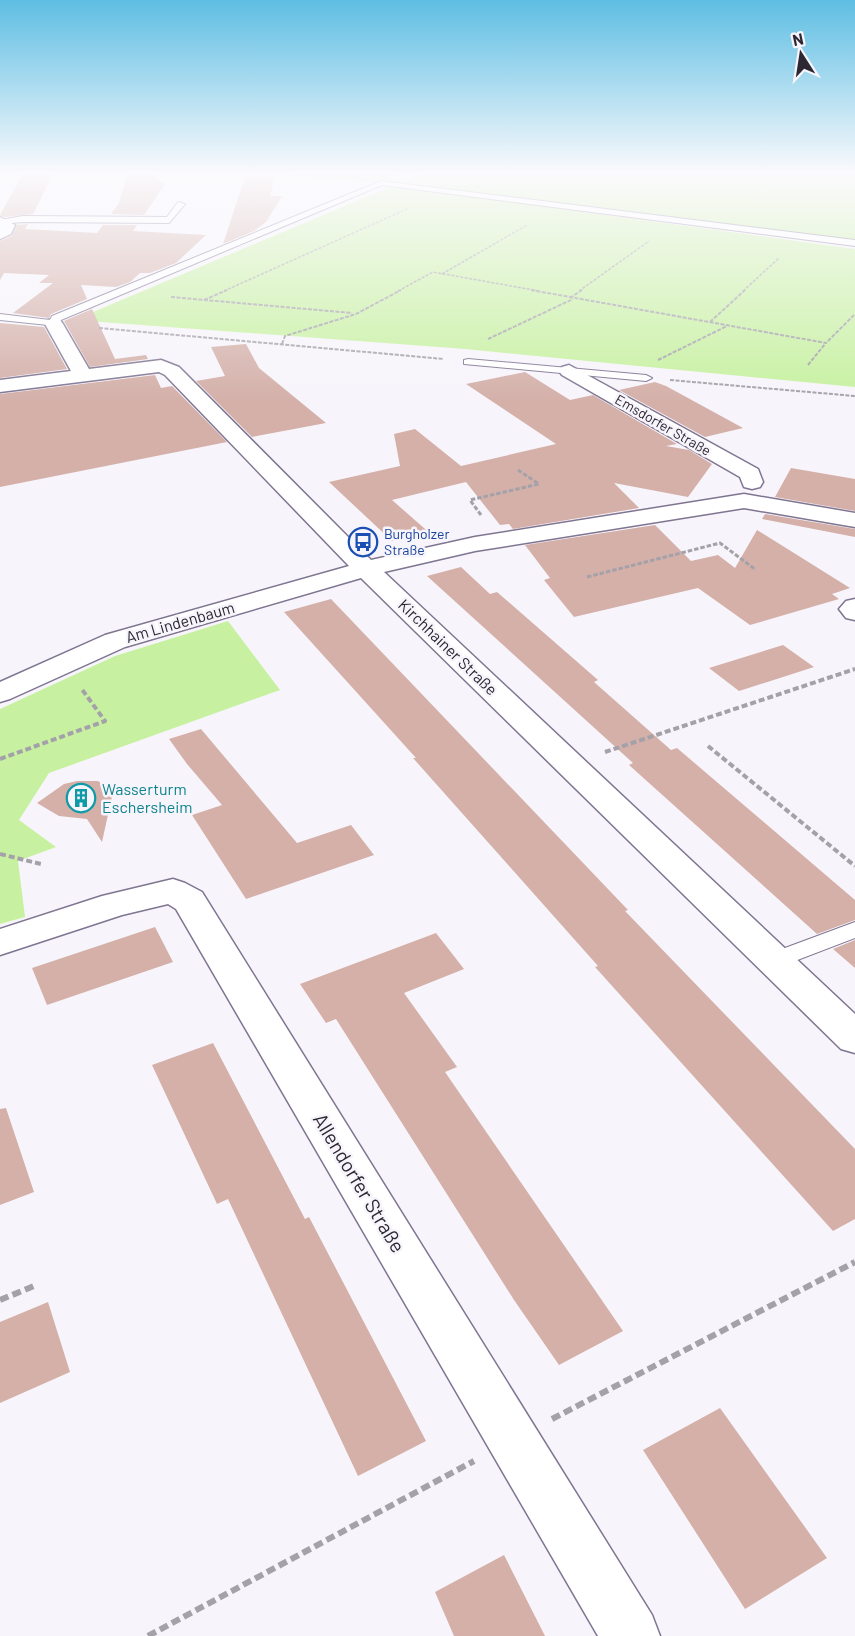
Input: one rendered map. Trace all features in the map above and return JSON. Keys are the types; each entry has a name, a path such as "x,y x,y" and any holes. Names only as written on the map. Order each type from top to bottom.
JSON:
{"street":[{"path":"54,324 83,376"},
{"name":"Kirchhainer Straße","path":"0,386 161,366 172,371 366,569 855,1038"},
{"name":"Emsdorfer Straße","path":"569,371 750,474 748,492"},
{"path":"366,569 500,540 748,492 855,502"},
{"path":"748,492 855,520"},
{"name":"Am Lindenbaum","path":"0,693 115,641 366,569"},
{"path":"855,607 852,609 855,612"},
{"name":"Allendorfer Straße","path":"0,942 115,905 173,891 189,901 630,1636"}],"lane":[{"path":"0,317 54,324 56,318 226,248"},
{"path":"468,362 646,378"},
{"path":"774,961 855,930"}],"path":[{"path":"204,300 320,248"},
{"path":"442,274 486,248"},
{"path":"54,324 468,362 465,349 572,298 639,248"},
{"path":"710,323 790,248"},
{"path":"282,344 285,336 356,314 433,272 826,343"},
{"path":"123,292 356,314"},
{"path":"808,365 855,314"},
{"path":"728,326 646,366 646,378 855,396"},
{"path":"500,540 470,500 538,484 518,470"},
{"path":"587,577 641,566 652,560 720,543 756,570"},
{"path":"0,759 105,721 64,665"},
{"path":"569,764 855,669"},
{"path":"708,746 855,866"},
{"path":"0,854 41,864"},
{"path":"0,1300 34,1286"}],"green space":[{"path":"244,248 855,249 855,387 465,349 74,320"},
{"path":"228,621 280,690 49,773 19,820 56,847 18,861 25,917 0,924 0,709 115,656"}],"building":[{"path":"0,248 192,248 176,263 150,273 140,273 130,282 116,287 81,285 87,299 51,314 49,318 13,313 53,283 39,283 49,275 4,273 0,280"},
{"path":"92,309 115,359 146,355 148,359 90,367 64,321"},
{"path":"0,323 44,327 67,369 0,378"},
{"path":"246,344 259,368 326,423 252,437 196,381 225,376 211,347"},
{"path":"525,372 570,400 593,395 677,444 666,446 689,450 712,464 688,497 614,483 639,508 513,529 509,524 500,525 466,482 392,500 432,535 392,541 329,482 400,466 394,434 415,429 461,466 556,444 466,384"},
{"path":"155,375 161,388 172,386 227,442 0,487 0,394"},
{"path":"655,382 743,428 705,437 619,390"},
{"path":"791,468 855,479 855,511 775,497"},
{"path":"765,514 855,529 855,537 762,519"},
{"path":"655,525 691,561 718,555 735,568 757,530 850,588 832,594 839,599 750,625 698,588 574,617 544,580 550,578 525,545"},
{"path":"461,567 490,594 497,592 598,680 594,682 671,750 677,748 855,900 855,920 817,934 629,765 633,763 427,576"},
{"path":"331,599 628,910 625,911 855,1149 855,1219 833,1231 595,967 598,966 413,758 416,758 284,612"},
{"path":"783,645 814,667 739,691 709,668"},
{"path":"201,729 297,843 351,825 374,855 246,899 192,815 222,805 169,739"},
{"name":"Wasserturm Eschersheim","path":"77,781 98,781 113,792 102,842 87,819 59,816 37,803 64,784"},
{"path":"155,927 173,962 47,1005 32,968"},
{"path":"436,933 464,969 404,993 457,1067 445,1072 623,1331 559,1365 514,1300 336,1019 326,1023 300,984"},
{"path":"855,940 855,968 833,949"},
{"path":"213,1043 305,1219 309,1217 426,1441 358,1476 228,1199 217,1204 152,1065"},
{"path":"6,1108 34,1192 0,1205 0,1109"},
{"path":"48,1302 70,1372 0,1403 0,1322"},
{"path":"720,1408 827,1558 745,1609 643,1450"},
{"path":"504,1555 545,1636 454,1636 435,1592"}],"place":[{"name":"Burgholzer Straße","path":"363,542"},
{"name":"Wasserturm Eschersheim","path":"81,798"}]}
